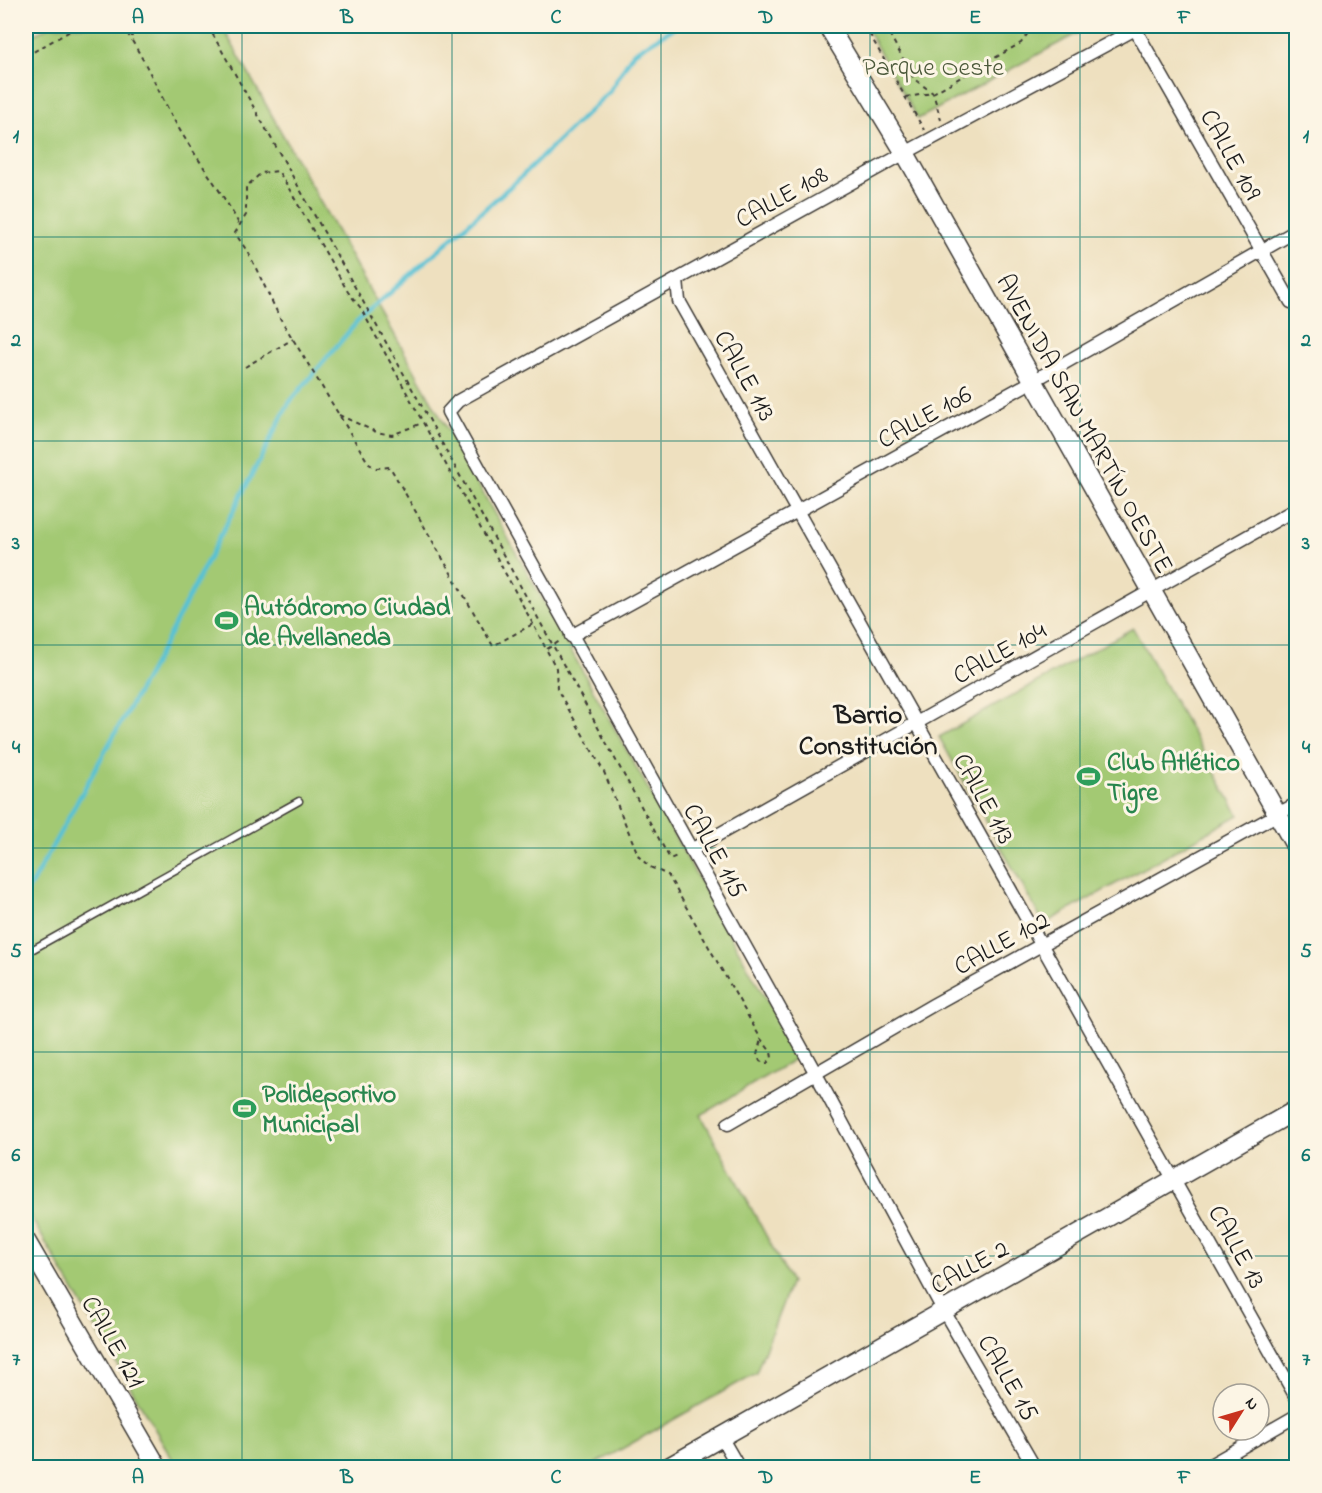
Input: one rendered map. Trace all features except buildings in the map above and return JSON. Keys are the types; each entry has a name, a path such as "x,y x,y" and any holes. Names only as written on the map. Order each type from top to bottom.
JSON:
{"street":[{"name":"AVENIDA SAN MARTÍN OESTE","path":"828,26 905,153 1296,847"},
{"name":"CALLE 108","path":"448,412 458,401 905,153 1138,27"},
{"name":"CALLE 109","path":"1138,27 1291,302"},
{"name":"CALLE 106","path":"571,636 1033,381 1296,231"},
{"name":"CALLE 113","path":"677,280 679,301 1175,1179"},
{"name":"CALLE 115","path":"448,412 815,1072 944,1310"},
{"name":"CALLE 104","path":"691,850 1296,510"},
{"name":"CALLE 102","path":"728,1124 815,1072 1296,804"},
{"name":"CALLE 2","path":"667,1467 1296,1110"},
{"name":"CALLE 13","path":"1175,1179 1296,1397"},
{"name":"CALLE 121","path":"26,1241 158,1467"},
{"name":"CALLE 15","path":"944,1310 1035,1467"},
{"path":"1205,1467 1296,1416"},
{"path":"721,1437 739,1467"}],"lane":[{"path":"26,953 299,801"}],"path":[{"path":"26,56 79,26"},
{"path":"122,26 132,37"},
{"path":"132,26 132,37 138,53 179,129 226,198 240,226"},
{"path":"208,26 366,306 670,859 691,850"},
{"path":"865,26 929,140"},
{"path":"885,26 914,79 933,93 945,132"},
{"path":"906,97 933,93 1020,43 1033,26"},
{"path":"533,624 493,646 390,467 376,468 369,464 310,369 249,254 235,233 246,215 246,187 261,173 279,171 348,292 360,307 533,624 556,668 556,689 604,772 639,857 650,867 668,875 761,1039 771,1052 772,1058 766,1064 760,1061 757,1055 761,1039"},
{"path":"245,367 293,339"},
{"path":"339,415 375,432 392,435 423,423"}],"green space":[{"path":"50,26 222,26 798,1057 701,1115 791,1282 756,1373 590,1467 177,1467 26,1209 26,39"},
{"name":"Parque Oeste","path":"865,26 1091,26 918,119"},
{"name":"Club Atlético Tigre","path":"1133,628 1239,815 1044,924 939,737"}],"waterway":[{"path":"26,894 164,645 289,403 357,322 522,176 610,91 633,53 677,26"}],"place":[{"name":"Autódromo Ciudad de Avellaneda","path":"226,621"},
{"name":"Club Atlético Tigre","path":"1089,776"},
{"name":"Polideportivo Municipal","path":"244,1108"}],"district":[{"name":"Barrio Constitución","path":"868,730"}]}
